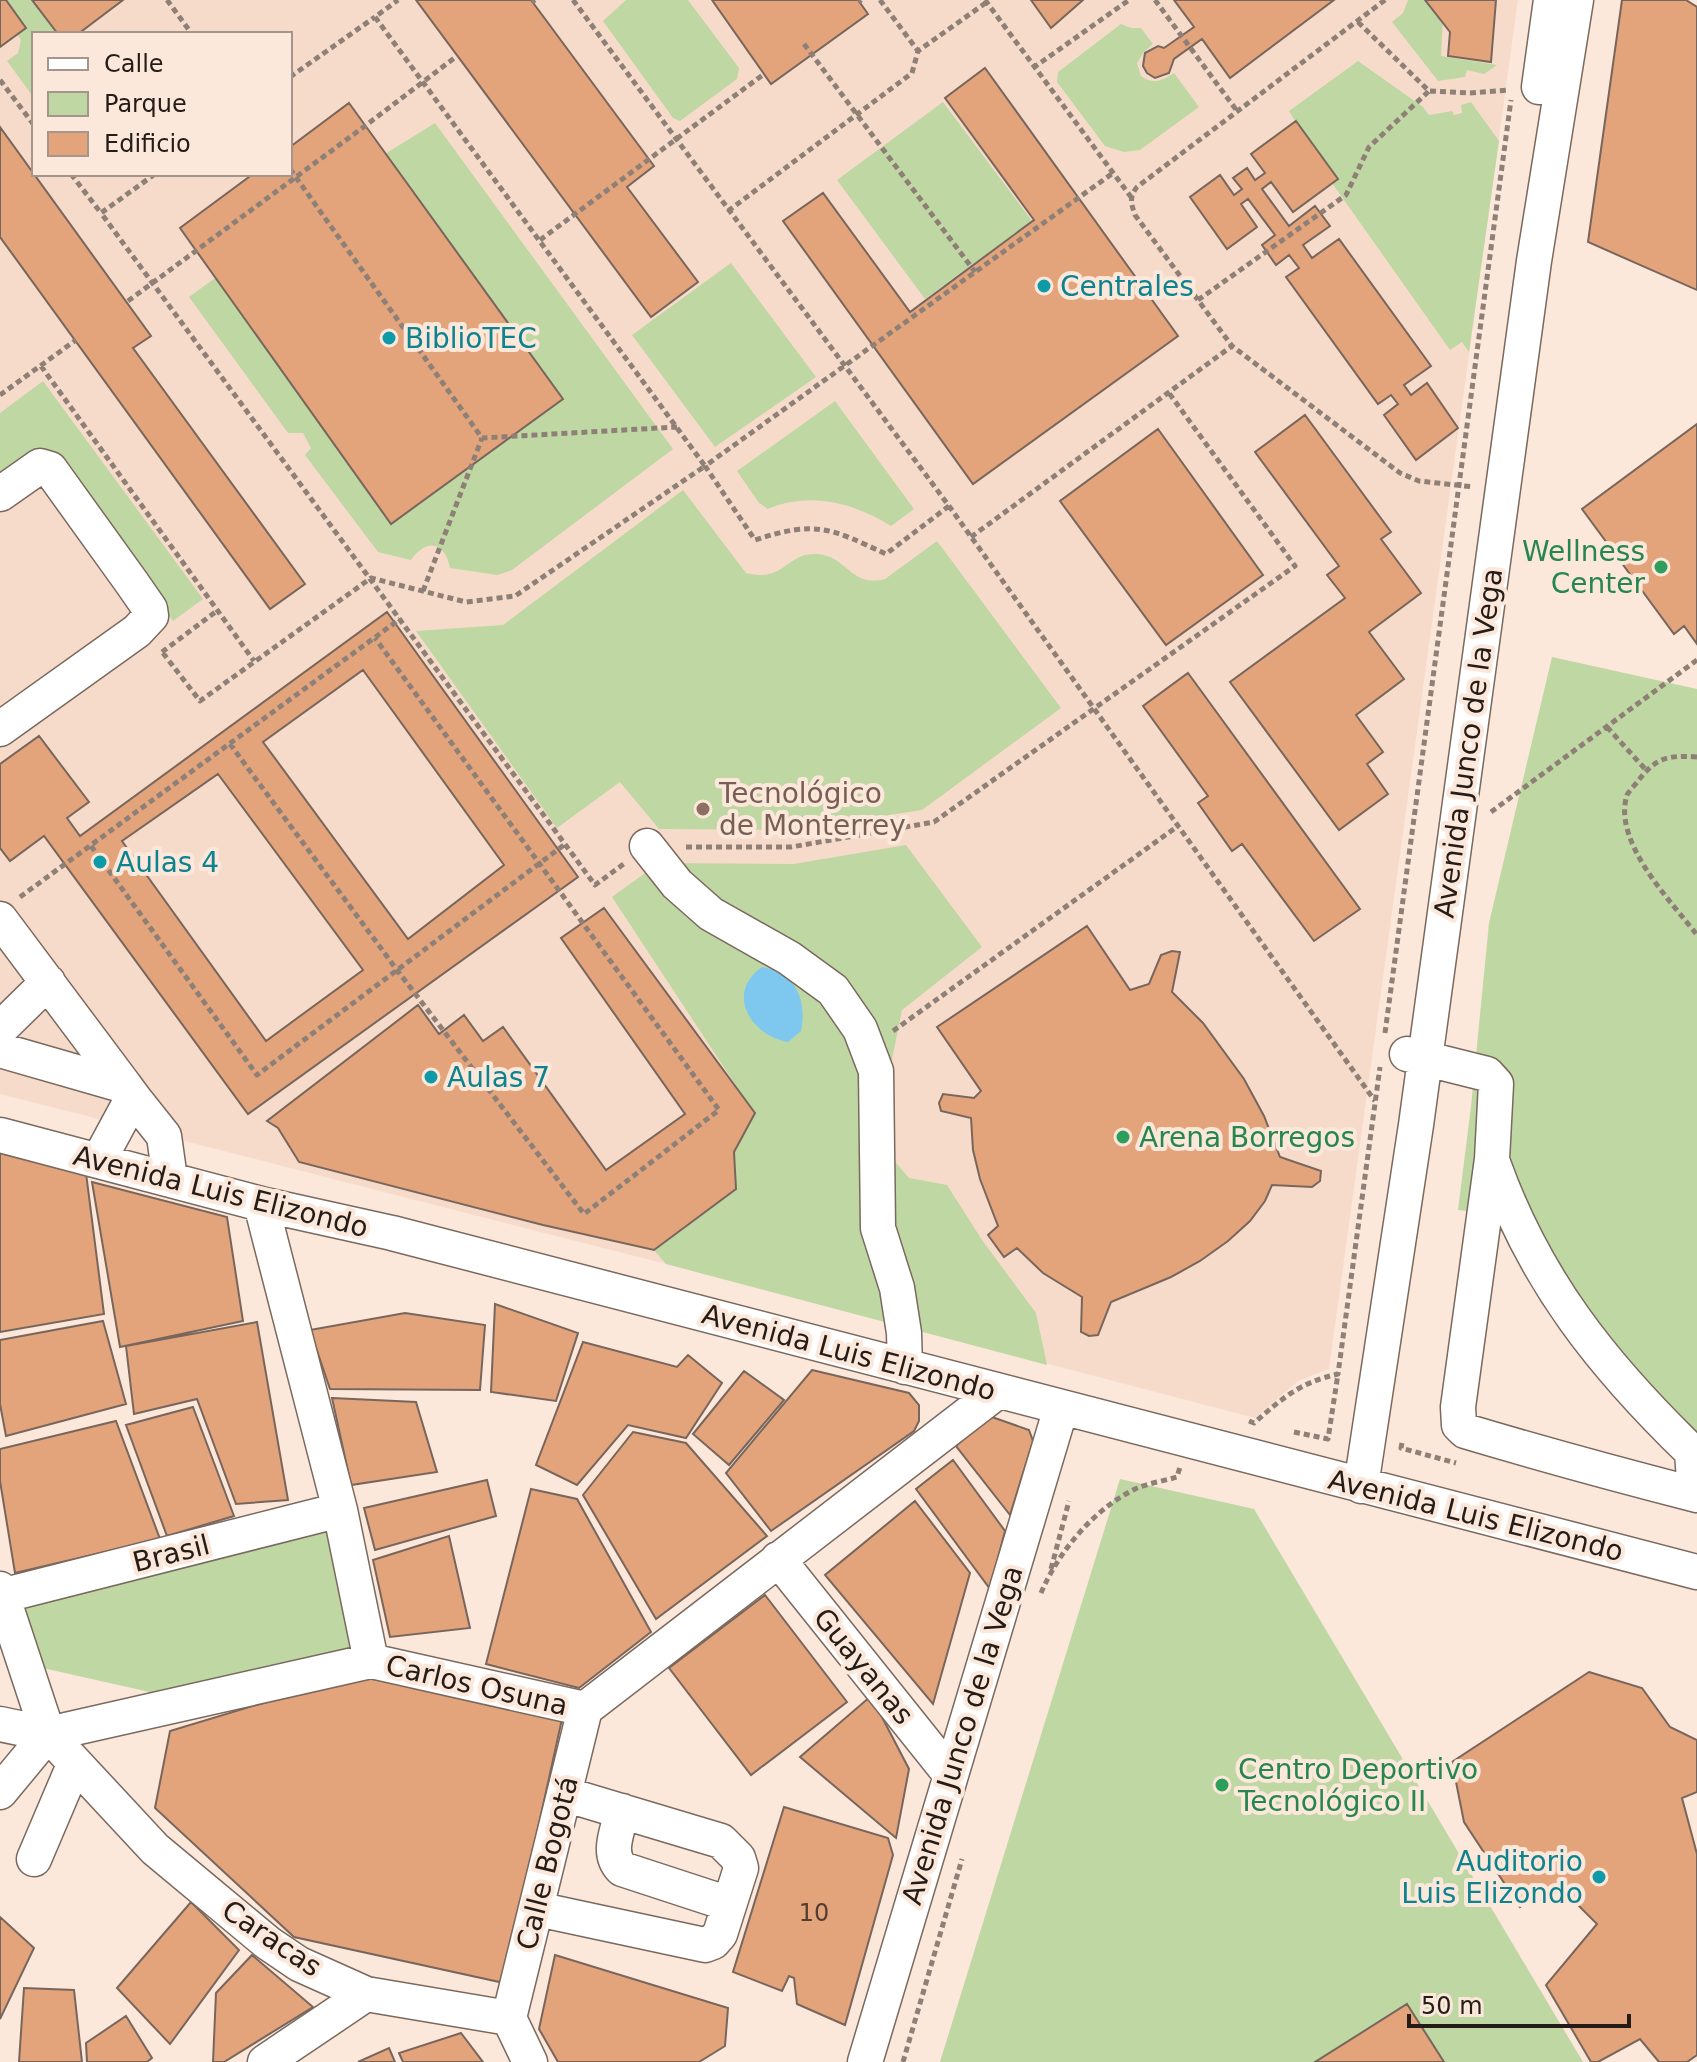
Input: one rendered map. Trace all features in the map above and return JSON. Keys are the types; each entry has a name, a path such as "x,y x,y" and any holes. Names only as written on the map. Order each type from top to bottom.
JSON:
{"street":[{"name":"Avenida Junco de la Vega","path":"1343,1481 1471,486 1551,0"},
{"name":"Avenida Junco de la Vega","path":"1343,1481 1337,1440 1576,0"},
{"path":"0,494 40,466 50,469 150,609 151,616 137,631 0,729"},
{"path":"647,846 677,884 711,914 789,958 833,990 860,1029 876,1071 878,1228 897,1288 904,1333 905,1367"},
{"path":"6,911 48,982 164,1136 170,1179"},
{"path":"0,1029 48,982"},
{"path":"0,1050 129,1092"},
{"path":"1399,1052 1487,1074 1495,1081 1492,1159 1458,1407 1459,1425 1465,1431 1504,1443 1696,1495 1692,1452 1641,1402 1591,1344 1546,1280 1506,1201 1492,1159"},
{"path":"99,1160 129,1092"},
{"name":"Avenida Luis Elizondo","path":"0,1135 261,1204 392,1233 1697,1572"},
{"path":"261,1204 340,1510 371,1661"},
{"name":"Carlos Osuna","path":"0,1724 48,1734 371,1661 585,1709 998,1391"},
{"name":"Avenida Junco de la Vega","path":"865,2062 1061,1408"},
{"name":"Brasil","path":"1,1592 340,1510"},
{"name":"Guayanas","path":"778,1559 950,1774"},
{"path":"0,1792 48,1734 1,1592"},
{"name":"Calle Bogotá","path":"509,2018 585,1709"},
{"name":"Caracas","path":"48,1734 155,1849 268,1943 299,1964 366,1994 509,2018"},
{"path":"34,1859 74,1765"},
{"path":"537,1909 705,1945 720,1934 741,1868 738,1858 721,1841 564,1794"},
{"path":"622,1811 612,1853 622,1869 729,1904"},
{"path":"265,2062 366,1994"},
{"path":"509,2018 530,2062"}],"path":[{"path":"167,0 191,32"},
{"path":"292,76 398,0"},
{"path":"573,0 949,506 1375,1102"},
{"path":"880,0 918,51"},
{"path":"1033,68 1129,0"},
{"path":"1155,0 1237,111"},
{"path":"1131,198 1137,187 1385,0"},
{"path":"728,211 912,73 918,51 986,1 1131,198 1135,215 1232,346 1400,473 1419,481 1471,486"},
{"path":"375,17 677,427 755,540 785,530 816,528 841,532 886,554 949,506"},
{"path":"1343,1481 1337,1440 1338,1374 1375,1102 1399,1052 1471,486 1513,90 1470,93 1429,91 1358,22"},
{"path":"804,44 975,272"},
{"path":"128,301 457,56"},
{"path":"540,240 764,74"},
{"path":"0,80 32,122"},
{"path":"1198,300 1346,195 1369,147 1429,91"},
{"path":"292,172 482,438"},
{"path":"163,653 200,701 371,578 466,602 515,596 705,466 1113,173"},
{"path":"73,176 595,885 647,846 791,847 934,822 1295,566 1169,393"},
{"path":"101,213 152,176"},
{"path":"0,395 76,340"},
{"path":"971,537 1232,346"},
{"path":"41,366 254,661"},
{"path":"482,438 677,427"},
{"path":"423,591 482,438"},
{"path":"6,911 400,619"},
{"path":"230,744 397,970 584,1214 719,1110 375,638"},
{"path":"1492,797 1490,813 1697,660"},
{"path":"1607,727 1646,770"},
{"path":"1697,757 1669,755 1646,770 1627,795 1626,824 1639,862 1697,935"},
{"path":"868,1049 1178,826"},
{"path":"91,846 257,1075 565,844"},
{"path":"1254,1423 1287,1395 1311,1380 1338,1374"},
{"path":"1238,1419 1269,1426"},
{"path":"1283,1429 1337,1440"},
{"path":"1403,1433 1401,1448 1460,1465"},
{"path":"1050,1572 1093,1517 1136,1489 1177,1477 1181,1461"},
{"path":"1039,1598 1050,1572 1070,1496"},
{"path":"903,2062 962,1857"}],"shaded area":[{"name":"Tecnológico de Monterrey","path":"0,0 1518,0 1329,1369 1298,1381 1255,1418 0,1094"}],"green space":[{"path":"6,0 32,0 56,32 32,32 32,95 7,61 18,53 21,40 17,34 26,28"},
{"path":"626,0 688,0 739,68 737,79 680,121 673,118 603,21"},
{"path":"1408,0 1430,0 1443,18 1441,56 1497,65 1484,74 1467,70 1465,77 1438,81 1392,22 1403,13"},
{"path":"1121,24 1141,28 1153,44 1137,63 1141,76 1158,81 1174,73 1199,107 1140,150 1124,152 1105,146 1057,82 1058,72"},
{"path":"1358,61 1423,107 1429,115 1452,111 1454,115 1462,113 1461,105 1471,102 1499,141 1469,352 1462,342 1450,350 1332,183 1289,111"},
{"path":"943,102 1032,221 925,299 837,180"},
{"path":"435,123 673,449 512,570 497,575 450,568 444,552 434,546 423,548 411,560 378,552 305,455 311,448 303,433 288,433 189,297 385,154"},
{"path":"731,263 816,377 715,447 632,335"},
{"path":"43,381 203,599 173,621 57,461 0,477 0,413"},
{"path":"835,401 914,509 891,526 862,511 831,502 800,501 768,509 759,503 737,471"},
{"path":"683,490 746,573 769,574 798,558 817,554 836,560 864,579 885,579 937,541 1061,708 922,810 791,830 659,829 620,782 557,828 416,631 503,625"},
{"path":"1552,657 1697,689 1697,1432 1625,1358 1583,1303 1526,1217 1458,1210 1489,923"},
{"path":"906,845 982,947 902,1010 876,1139 909,1178 947,1185 982,1240 1036,1313 1047,1365 666,1264 654,1250 736,1189 734,1152 754,1113 612,897 659,863 794,864"},
{"name":"Centro Deportivo Tecnológico II","path":"1120,1479 1254,1509 1583,2062 940,2062"},
{"path":"340,1510 371,1661 194,1702 25,1664 1,1596"}],"water":[{"path":"762,967 783,975 791,982 800,999 801,1031 788,1042 763,1031 747,1012 745,989 751,977"}],"building":[{"path":"0,0 6,0 26,28 0,47"},
{"path":"32,0 123,0 81,32 56,32"},
{"path":"416,0 531,0 654,166 627,187 698,282 651,317"},
{"path":"712,0 858,0 868,14 771,84"},
{"path":"1031,0 1083,0 1051,28"},
{"path":"1174,0 1334,0 1230,78 1202,39 1174,59 1169,73 1155,78 1143,66 1145,53 1158,46 1164,48 1194,27"},
{"path":"1425,0 1496,0 1491,62 1448,56 1450,32"},
{"path":"1622,0 1686,0 1697,7 1697,290 1588,242"},
{"name":"Centrales","path":"985,68 1178,336 973,484 783,221 823,193 910,312 1034,220 945,98"},
{"name":"BiblioTEC","path":"349,103 563,399 391,524 180,228 250,176 292,176 292,146"},
{"path":"1296,121 1338,179 1293,212 1271,182 1262,189 1289,226 1315,206 1330,226 1303,245 1312,258 1339,239 1431,366 1404,385 1411,395 1427,383 1458,428 1416,460 1384,415 1398,404 1391,395 1378,404 1286,277 1299,268 1289,255 1276,265 1262,245 1275,235 1248,199 1241,204 1257,227 1227,249 1190,197 1220,175 1234,195 1242,189 1233,178 1247,168 1255,180 1265,173 1251,154"},
{"path":"0,127 32,171 32,176 35,176 151,336 133,348 305,584 270,609 0,237"},
{"path":"1305,415 1391,532 1381,539 1421,593 1369,632 1404,679 1356,715 1383,752 1367,764 1388,794 1339,830 1230,682 1345,598 1327,575 1339,566 1255,452"},
{"name":"Wellness Center","path":"1697,424 1697,644 1684,626 1674,634 1582,509"},
{"path":"1158,429 1263,575 1166,645 1060,501"},
{"name":"Aulas 4","path":"387,612 578,877 248,1114 44,836 10,861 0,848 0,764 39,736 89,802 67,818 80,836","holes":["363,670 504,865 408,939 263,742","218,774 363,970 266,1041 122,841"]},
{"path":"1188,673 1360,909 1314,941 1242,844 1232,851 1198,803 1208,796 1143,706"},
{"name":"Aulas 7","path":"604,908 755,1113 734,1152 736,1189 654,1250 543,1225 299,1162 278,1128 267,1121 418,1005 439,1034 464,1015 483,1041 503,1027 606,1170 685,1114 561,938"},
{"name":"Arena Borregos","path":"1087,926 1130,990 1149,984 1161,955 1180,952 1172,992 1203,1023 1244,1079 1264,1116 1280,1157 1321,1171 1320,1181 1312,1187 1272,1185 1250,1221 1228,1241 1171,1277 1111,1302 1098,1335 1089,1336 1081,1332 1082,1297 1043,1273 1017,1248 1004,1257 988,1235 998,1226 980,1179 973,1150 971,1118 941,1111 939,1103 943,1094 974,1098 981,1091 937,1027"},
{"path":"0,1150 86,1173 104,1314 0,1332"},
{"path":"92,1182 227,1217 243,1321 120,1347"},
{"path":"495,1304 578,1333 556,1401 491,1392"},
{"path":"405,1313 485,1325 480,1390 330,1389 310,1330"},
{"path":"103,1321 126,1404 6,1436 0,1404 0,1340"},
{"path":"257,1322 288,1500 236,1504 197,1399 134,1414 126,1346"},
{"path":"583,1342 677,1367 688,1355 722,1383 686,1438 628,1425 577,1485 536,1465"},
{"path":"812,1370 909,1393 919,1405 919,1421 914,1431 771,1531 726,1473"},
{"path":"744,1371 784,1400 729,1465 693,1434"},
{"path":"332,1398 416,1402 437,1472 351,1485"},
{"path":"193,1407 234,1516 167,1536 126,1425"},
{"path":"989,1416 1029,1430 1033,1441 1010,1515 956,1446"},
{"path":"116,1421 160,1539 15,1573 0,1481 0,1449"},
{"path":"633,1432 686,1443 767,1536 656,1619 583,1495"},
{"path":"953,1460 1005,1531 990,1589 916,1489"},
{"path":"487,1480 496,1516 375,1550 364,1508"},
{"path":"531,1489 577,1499 651,1632 579,1688 486,1664"},
{"path":"915,1501 970,1573 933,1704 825,1575"},
{"path":"449,1536 470,1628 390,1637 373,1560"},
{"path":"765,1595 847,1702 751,1775 669,1668"},
{"name":"Auditorio Luis Elizondo","path":"1589,1672 1642,1688 1670,1727 1697,1740 1697,1792 1682,1798 1697,1854 1697,2055 1687,2062 1659,2062 1640,2039 1598,2062 1591,2062 1546,1985 1597,1924 1568,1895 1546,1888 1520,1907 1464,1822 1452,1762"},
{"path":"362,1673 562,1719 504,1983 294,1937 155,1808 170,1731"},
{"path":"871,1696 909,1769 896,1838 800,1757"},
{"path":"784,1807 888,1838 893,1855 845,2025 797,2004 794,1978 789,1976 782,1991 733,1972"},
{"path":"191,1902 239,1950 170,2044 117,1988"},
{"path":"0,1917 34,1948 0,2019"},
{"path":"252,1955 313,2007 224,2062 213,2062 216,1993"},
{"path":"555,1955 728,2008 725,2046 699,2062 558,2062 539,2029"},
{"path":"24,1988 74,1990 82,2062 19,2062"},
{"path":"1407,2004 1444,2062 1315,2062"},
{"path":"126,2016 152,2058 147,2062 87,2062 86,2043"},
{"path":"461,2033 483,2062 403,2062 399,2053"},
{"path":"389,2048 395,2062 358,2062"}],"place":[{"name":"Centrales","path":"1044,286"},
{"name":"BiblioTEC","path":"389,338"},
{"name":"Wellness Center","path":"1661,567"},
{"name":"Tecnológico de Monterrey","path":"703,809"},
{"name":"Aulas 4","path":"100,862"},
{"name":"Aulas 7","path":"431,1077"},
{"name":"Arena Borregos","path":"1123,1137"},
{"name":"Centro Deportivo Tecnológico II","path":"1222,1785"},
{"name":"Auditorio Luis Elizondo","path":"1599,1877"}]}
